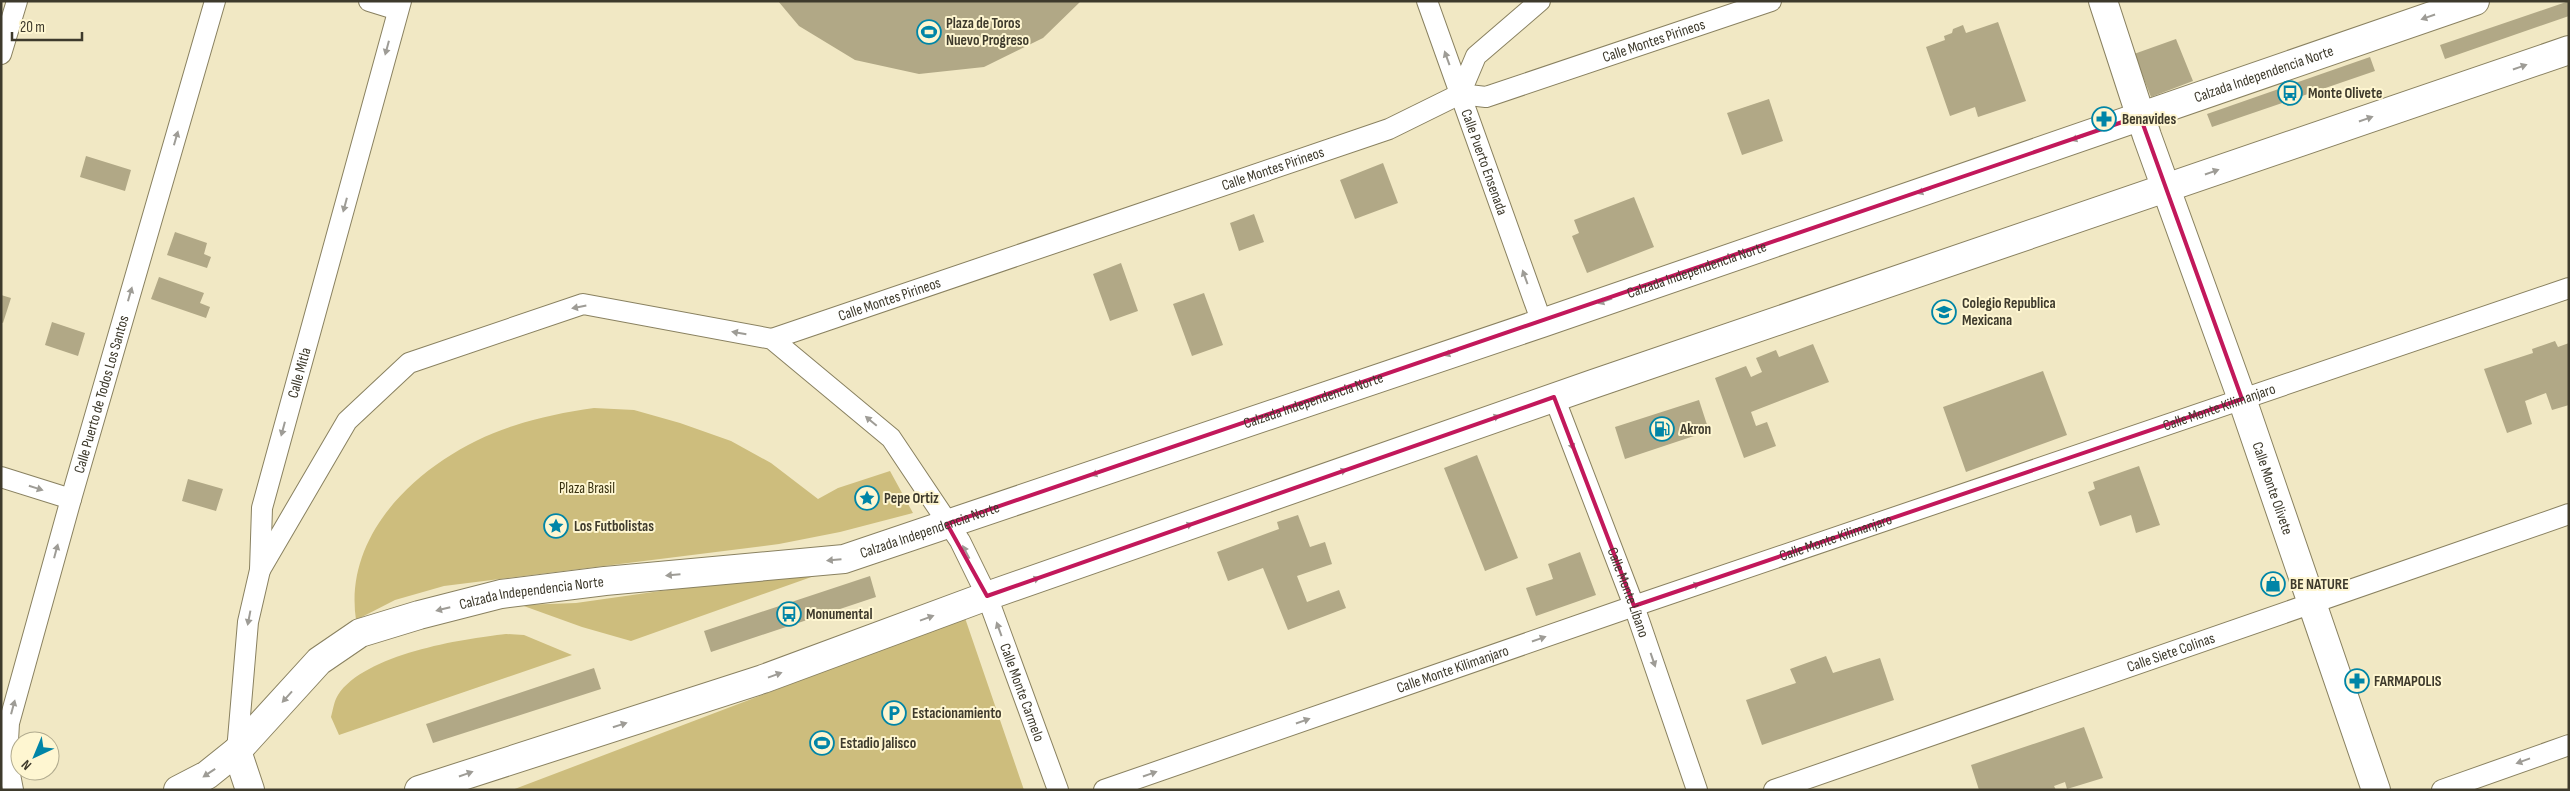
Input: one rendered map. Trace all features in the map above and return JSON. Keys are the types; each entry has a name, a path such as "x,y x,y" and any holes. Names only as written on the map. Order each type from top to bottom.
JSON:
{"main road":[{"name":"Calle Monte Olivete","path":"2103,1 2140,116 2242,399 2376,790"},
{"name":"Calzada Independencia Norte","path":"178,790 208,775 237,751 320,661 360,633 501,594 605,581 844,559 1542,323 2474,1"},
{"path":"420,790 763,679 987,596 1554,397 2569,50"},
{"path":"237,751 250,790"}],"street":[{"path":"1,54 17,1"},
{"name":"Calle Puerto de Todos Los Santos","path":"13,790 7,759 9,723 71,499 215,1"},
{"path":"369,1 399,6"},
{"name":"Calle Puerto Ensenada","path":"1427,1 1542,323"},
{"path":"1460,94 1476,56 1540,1"},
{"name":"Calle Montes Pirineos","path":"772,339 1390,129 1460,94 1486,97 1771,1"},
{"name":"Calle Mitla","path":"237,751 248,622 260,570 262,508 399,6"},
{"name":"Calle Monte Kilimanjaro","path":"1104,790 1634,606 2569,288"},
{"path":"260,570 347,422 409,363 583,304 772,339 891,438 960,541 987,596"},
{"name":"Calle Monte Líbano","path":"1554,397 1634,606 1697,790"},
{"path":"1,477 71,499"},
{"name":"Calle Siete Colinas","path":"1774,790 2569,514"},
{"name":"Calle Monte Carmelo","path":"987,596 1058,790"},
{"path":"2442,790 2569,745"}],"highlighted area":[{"path":"2140,116 2242,399 1634,606 1554,397 987,596 947,524"}],"green space":[{"name":"Plaza Brasil","path":"594,408 634,410 680,423 731,441 771,463 818,499 838,488 890,471 913,513 840,532 779,544 444,586 395,600 356,620 355,586 363,554 378,524 399,498 424,474 452,454 482,438 533,420"},
{"path":"817,575 631,641 582,627 521,605 576,603 752,578"},
{"name":"Estadio Jalisco","path":"965,618 1024,790 512,790"},
{"path":"506,634 524,635 572,655 339,735 331,717 337,697 351,681 369,669 415,651 465,640"}],"building":[{"name":"Plaza de Toros Nuevo Progreso","path":"778,1 1081,1 1043,38 984,67 919,74 855,60 799,26"},
{"path":"2569,1 2569,16 2445,59 2440,45"},
{"path":"1998,22 2026,101 1978,117 1975,107 1950,116 1926,47 1945,40 1944,36 1952,33 1953,29 1963,25 1966,33"},
{"path":"2176,39 2193,81 2151,97 2134,54"},
{"name":"Monte Olivete","path":"2370,57 2375,71 2212,127 2207,114"},
{"path":"1769,99 1783,141 1742,155 1727,113"},
{"path":"86,156 131,170 125,191 80,177"},
{"path":"1383,163 1398,203 1355,219 1340,180"},
{"path":"1634,197 1654,247 1587,273 1572,236 1579,233 1574,220"},
{"path":"1254,214 1264,242 1239,251 1230,223"},
{"path":"175,232 207,243 204,254 211,257 207,268 167,255"},
{"path":"1121,263 1138,311 1110,321 1093,274"},
{"path":"159,277 204,293 200,303 210,307 206,318 151,299"},
{"path":"1204,293 1223,345 1192,356 1173,304"},
{"path":"1,295 11,298 3,323 1,322"},
{"path":"52,322 85,333 78,356 45,345"},
{"path":"2555,341 2558,347 2569,343 2569,405 2552,410 2546,393 2525,401 2532,424 2507,433 2484,369 2533,353 2532,349"},
{"path":"1813,344 1829,382 1751,412 1756,426 1767,422 1776,446 1744,458 1715,378 1746,366 1751,377 1762,372 1756,358 1776,350 1779,357"},
{"path":"2043,371 2067,435 1966,472 1943,407"},
{"name":"Akron","path":"1699,400 1709,431 1625,459 1615,427"},
{"path":"1477,455 1518,558 1485,571 1444,468"},
{"path":"2139,466 2160,525 2136,533 2131,515 2100,526 2088,492 2095,489 2093,482"},
{"path":"188,479 223,489 216,511 182,501"},
{"path":"1298,515 1310,547 1325,542 1332,564 1297,576 1307,602 1339,590 1346,608 1288,630 1263,568 1228,581 1217,552 1279,529 1277,522"},
{"path":"1580,552 1596,595 1536,616 1526,588 1553,579 1548,564"},
{"name":"Monumental","path":"870,576 876,597 711,652 704,631"},
{"path":"1826,656 1833,673 1880,658 1894,700 1762,745 1746,700 1796,683 1790,669"},
{"path":"594,668 601,689 433,743 426,724"},
{"path":"2084,727 2103,778 2067,789 2065,782 2054,786 2056,790 1979,790 1971,765"}],"place":[{"name":"Plaza de Toros Nuevo Progreso","path":"929,32"},
{"name":"Monte Olivete","path":"2290,93"},
{"name":"Benavides","path":"2104,119"},
{"name":"Colegio Republica Mexicana","path":"1944,312"},
{"name":"Akron","path":"1662,429"},
{"name":"Pepe Ortiz","path":"867,498"},
{"name":"Los Futbolistas","path":"556,526"},
{"name":"BE NATURE","path":"2273,584"},
{"name":"Monumental","path":"789,614"},
{"name":"FARMAPOLIS","path":"2357,681"},
{"name":"Estacionamiento","path":"894,713"},
{"name":"Estadio Jalisco","path":"822,743"}]}
